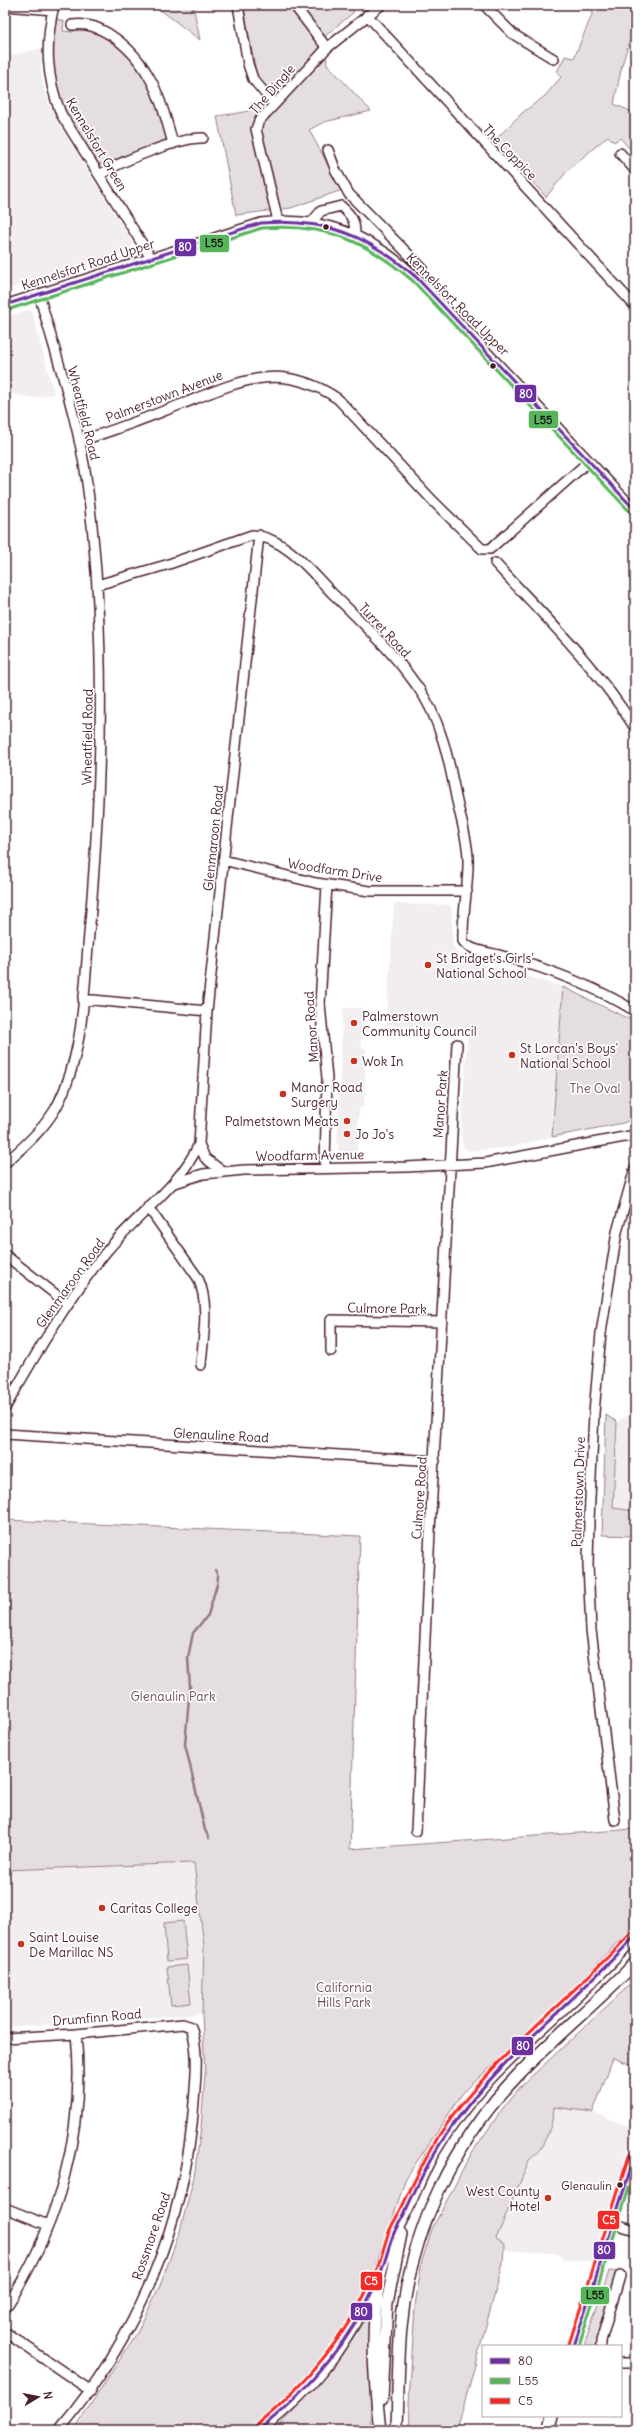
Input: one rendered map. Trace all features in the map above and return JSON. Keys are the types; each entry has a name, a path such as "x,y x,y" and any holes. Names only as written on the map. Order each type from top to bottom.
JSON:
{"main road":[{"path":"259,2430 285,2409 328,2365 356,2321 382,2270 395,2231 432,2156 450,2128 479,2091 505,2063 608,1967 635,1936"},
{"path":"397,2430 401,2326 413,2260 433,2200 458,2154 482,2117 497,2098 520,2073 609,1990 635,1963"},
{"path":"574,2345 612,2223 635,2155"},
{"path":"380,2430 387,2302 393,2267 407,2209"},
{"path":"380,2430 374,2382 376,2318 382,2270"},
{"path":"549,2430 553,2417"}],"street":[{"path":"238,5 248,64 253,79 274,104"},
{"path":"294,5 327,48"},
{"name":"The Dingle","path":"278,221 256,128 259,121 327,48 380,5"},
{"path":"484,5 513,34 554,59"},
{"name":"Kennelsfort Green","path":"5,6 53,8 47,65 54,97 61,114 151,258"},
{"name":"The Coppice","path":"368,14 635,306"},
{"path":"72,25 92,25 106,32 126,46 141,62 158,91 173,144"},
{"path":"100,175 115,166 173,144 194,138 203,138"},
{"path":"328,150 336,171 349,194 422,268"},
{"path":"620,154 635,170"},
{"path":"312,222 321,211 341,206 349,194"},
{"path":"341,206 351,215 355,223 355,234"},
{"name":"Kennelsfort Road Upper","path":"5,305 242,228 278,221 312,222 355,234 381,248 416,277 635,510"},
{"name":"Wheatfield Road","path":"5,1162 38,1132 56,1106 77,1046 83,999 99,788 100,677 97,585 86,482 79,441 39,294"},
{"name":"Palmerstown Avenue","path":"79,441 233,384 265,377 299,379 321,388 338,399 433,500 482,549 490,549 588,461"},
{"path":"97,585 166,565 234,540 259,536"},
{"name":"Glenmaroon Road","path":"5,1408 30,1364 68,1304 106,1252 148,1207 173,1184 194,1154 199,1144 207,1011 259,536"},
{"name":"Turret Road","path":"259,536 277,543 292,554 350,611 418,687 442,738 452,775 468,854 463,941 466,946 525,962 577,981 635,1011"},
{"path":"495,563 579,651 599,675 635,728"},
{"name":"Woodfarm Drive","path":"223,860 327,885 370,891 467,891"},
{"name":"Manor Road","path":"325,1167 327,1078 320,1004 327,885"},
{"path":"83,999 207,1011"},
{"name":"Manor Park","path":"449,1166 457,1044"},
{"path":"449,1166 485,1163 635,1135"},
{"path":"199,1144 205,1158 222,1172"},
{"name":"Woodfarm Avenue","path":"173,1184 203,1174 222,1172 325,1167 449,1166"},
{"name":"Culmore Road","path":"416,1831 449,1166"},
{"name":"Palmerstown Drive","path":"615,1820 590,1630 588,1565 589,1520 594,1413 601,1333 617,1232 635,1168"},
{"path":"148,1207 198,1278 203,1290 205,1304 201,1365"},
{"path":"5,1255 68,1304"},
{"name":"Culmore Park","path":"331,1351 331,1320 442,1322"},
{"name":"Glenauline Road","path":"5,1434 435,1461"},
{"name":"Drumfinn Road","path":"5,2038 76,2034 183,2024 190,2027"},
{"name":"Rossmore Road","path":"59,2430 91,2391 135,2316 160,2258 177,2206 186,2165 193,2116 196,2071 195,2038 190,2027"},
{"path":"5,2309 34,2257 48,2225 65,2178 72,2147 78,2085 76,2034"},
{"path":"5,2208 48,2225"},
{"path":"612,2223 635,2230"},
{"path":"601,2345 620,2276"},
{"path":"5,2332 91,2391"},
{"path":"622,2363 635,2363"}],"shaded area":[{"path":"42,48 41,71 44,90 54,115 133,243 132,249 126,252 5,290 5,57"},
{"path":"27,310 32,312 54,394 35,398 5,393 5,317"},
{"name":"St Lorcan's Boys' National School","path":"394,904 451,905 453,946 459,956 563,987 552,1137 507,1148 467,1151 463,1146 461,1136 467,1042 470,1031 386,1025"},
{"path":"343,1008 362,1008 361,1047 366,1048 364,1107 359,1109 357,1151 351,1155 339,1153 337,1144"},
{"path":"626,1416 635,1417 635,1511 613,1509 617,1422"},
{"name":"Caritas College","path":"194,1863 204,1946 202,2014 5,2027 5,1870"},
{"path":"554,2107 593,2112 634,2129 592,2261 565,2260 560,2254 505,2250 504,2244 496,2240 530,2159 538,2154"}],"green space":[{"path":"154,5 193,5 200,40"},
{"path":"243,5 348,5 354,12 325,36 327,64 371,111 324,122 309,130 342,190 291,208 236,215 217,116 247,111 259,104 264,99 268,91 257,77"},
{"path":"596,5 635,5 635,23 622,65 614,104 635,113 635,146 631,150 620,138 614,142 608,136 568,170 546,197 495,140 522,113 545,96 561,77 557,72 565,56 574,58"},
{"path":"53,18 64,21 63,31 73,32 77,27 91,30 113,43 134,62 142,73 154,97 166,137 164,143 123,156 107,164 95,164 64,112 51,69"},
{"name":"The Oval","path":"563,987 629,1019 635,1024 635,1118 623,1123 552,1137"},
{"path":"606,1415 617,1422 613,1508 635,1511 635,1540 631,1536 602,1535"},
{"path":"5,1520 360,1536 350,1849 635,1829 635,1924 587,1974 462,2094 406,2178 380,2256 359,2304 313,2372 285,2402 251,2430 74,2430 137,2333 161,2283 180,2231 194,2177 201,2128 205,2074 202,2014 204,1946 194,1863 5,1870"},
{"path":"183,1921 187,1959 167,1961 164,1923"},
{"path":"187,1965 191,2003 171,2005 167,1967"},
{"path":"635,1980 635,2066 613,2058 593,2112 554,2107 552,2121 547,2136 540,2149 530,2159 496,2239 504,2244 503,2264 457,2430 410,2430 409,2402 415,2306 422,2261 432,2229 471,2154 503,2108 520,2087"},
{"path":"609,2271 619,2272 598,2345 584,2345"},
{"path":"369,2317 374,2319 370,2430 275,2430 332,2369 365,2320"}],"waterway":[{"path":"209,1838 205,1830 185,1744 190,1687 188,1658 193,1633 208,1615 217,1584 218,1576 215,1570"}],"transit line":[{"name":"80","path":"5,305 261,223 306,223 344,232 363,240 380,250 398,262 416,277 635,510"},
{"name":"L55","path":"7,310 262,228 305,228 343,237 378,255 413,281 631,513"},
{"name":"C5","path":"256,2426 275,2410 310,2374 340,2336 365,2294 380,2261 390,2229 419,2171 440,2134 460,2106 507,2054 583,1982 631,1933"},
{"name":"80","path":"259,2430 297,2396 314,2378 345,2338 358,2317 381,2272 395,2230 405,2213 424,2171 440,2144 466,2107 512,2056 587,1985 635,1936"},
{"name":"C5","path":"569,2344 630,2153"},
{"name":"80","path":"574,2345 635,2155"},
{"name":"L55","path":"579,2345 629,2188"}],"place":[{"name":"St Bridget's Girls' National School","path":"428,965"},
{"name":"Palmerstown Community Council","path":"354,1023"},
{"name":"St Lorcan's Boys' National School","path":"512,1055"},
{"name":"Wok In","path":"354,1061"},
{"name":"Manor Road Surgery","path":"283,1094"},
{"name":"Palmetstown Meats","path":"347,1121"},
{"name":"Jo Jo's","path":"347,1134"},
{"name":"Caritas College","path":"102,1908"},
{"name":"Saint Louise De Marillac NS","path":"21,1944"},
{"name":"Glenaulin","path":"620,2185"},
{"name":"West County Hotel","path":"548,2198"}],"park label":[{"name":"Glenaulin Park","path":"173,1696"},
{"name":"California Hills Park","path":"344,1994"}]}
